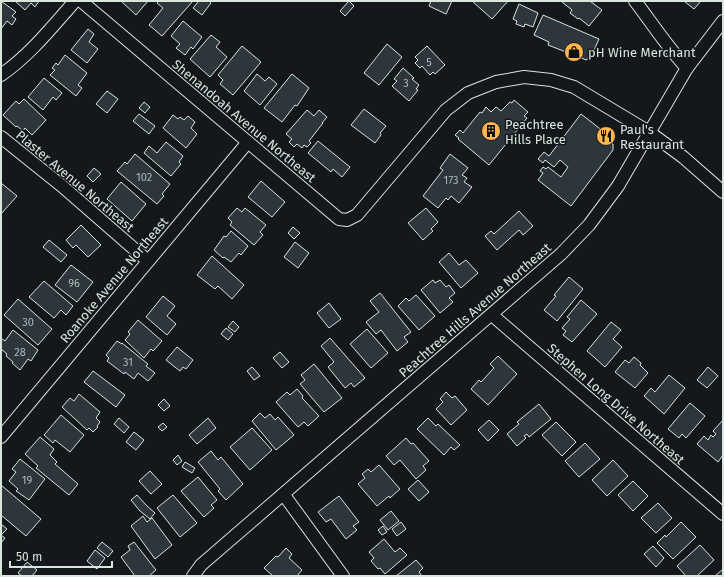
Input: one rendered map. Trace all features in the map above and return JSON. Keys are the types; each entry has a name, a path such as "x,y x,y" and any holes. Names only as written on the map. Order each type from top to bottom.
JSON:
{"street":[{"path":"1,75 34,48 75,1"},
{"name":"Shenandoah Avenue Northeast","path":"81,1 339,219 347,220 357,215 446,110 468,93 496,82 524,77 551,80 574,87 649,132"},
{"path":"635,1 672,53 687,68"},
{"name":"Peachtree Hills Avenue Northeast","path":"193,576 201,565 284,495 561,254 589,225 618,186 687,68 723,21"},
{"path":"649,132 683,157 723,192"},
{"name":"Plaster Avenue Northeast","path":"1,137 62,186 148,261"},
{"name":"Roanoke Avenue Northeast","path":"1,437 248,142"},
{"name":"Stephen Long Drive Northeast","path":"492,315 723,514"},
{"path":"284,495 343,576"}],"building":[{"path":"1,1 16,12 12,16 16,19 12,25 7,21 1,29"},
{"path":"15,1 39,1 35,7 31,3 25,10"},
{"path":"121,1 148,1 136,15"},
{"path":"159,1 193,1 162,36 149,25 163,8 157,3"},
{"path":"199,1 209,1 211,3 202,15 193,8"},
{"path":"349,1 354,6 345,16 340,11"},
{"path":"431,1 452,1 446,14 429,6"},
{"path":"472,1 508,1 492,19"},
{"path":"590,1 602,10 589,26 570,13 572,10 562,2"},
{"path":"684,1 701,1 694,9"},
{"path":"519,4 538,13 533,27 525,24 524,27 516,24 517,21 513,19"},
{"path":"543,15 599,39 591,57 586,60 548,45 549,42 534,35"},
{"path":"183,21 202,37 193,49 191,47 185,55 176,48 180,44 171,36"},
{"path":"88,29 94,34 89,42 98,49 87,63 71,50"},
{"path":"211,35 220,42 216,47 227,57 210,77 190,59"},
{"path":"387,44 402,57 379,85 364,73"},
{"path":"242,46 261,62 233,95 220,84 223,80 218,75"},
{"path":"427,46 445,65 435,74 433,72 430,75 422,66 420,68 415,63 418,60 415,57"},
{"path":"65,55 87,73 78,85 82,88 76,96 50,75 55,70 52,68 56,63 58,65"},
{"path":"403,68 419,85 416,89 418,90 409,101 392,86 397,81 394,79"},
{"path":"257,74 265,81 269,77 277,84 260,105 244,91"},
{"path":"292,74 309,88 297,106 295,105 282,122 264,108"},
{"path":"44,78 62,93 56,100 53,97 43,110 28,97"},
{"path":"107,91 118,99 107,113 96,104"},
{"path":"24,99 46,120 32,135 25,128 23,131 17,126 16,127 3,115 16,101 19,104"},
{"name":"Peachtree Hills Place","path":"514,100 528,112 524,116 527,118 489,165 455,135 460,130 463,133 486,107 491,112 496,107 501,111"},
{"path":"144,102 150,107 145,113 139,108"},
{"path":"364,109 386,126 380,133 381,135 375,143 351,125"},
{"path":"307,110 314,116 319,110 327,117 309,141 311,143 307,147 304,145 302,148 297,144 294,147 289,142 292,139 286,134"},
{"path":"139,114 155,126 149,134 133,121"},
{"path":"581,114 608,135 604,138 613,144 613,150 571,206 538,180 543,173 540,171 543,167 546,169 548,167 561,177 568,167 560,160 554,167 545,160 543,163 538,159 544,152 549,156"},
{"path":"173,115 178,119 180,117 184,120 188,116 195,122 191,128 197,134 186,148 163,128"},
{"path":"318,141 350,167 342,177 333,169 331,172 308,153"},
{"path":"166,142 183,156 179,162 181,164 171,176 144,153 149,146 157,153"},
{"path":"135,154 170,184 162,194 164,196 157,204 117,171 125,162 127,164"},
{"path":"450,154 468,168 462,175 467,178 464,182 472,187 459,203 451,196 448,200 446,198 438,208 423,196 443,170 440,168"},
{"path":"94,168 101,174 93,182 87,176"},
{"path":"261,181 285,202 272,217 248,197"},
{"path":"121,182 146,204 132,221 107,199"},
{"path":"1,183 17,196 1,214"},
{"path":"237,208 242,212 245,208 266,225 260,232 263,235 254,245 230,225 232,222 228,218"},
{"path":"426,208 438,222 431,229 433,231 423,240 408,223"},
{"path":"519,211 533,226 523,235 519,230 497,250 485,236 491,231 494,234"},
{"path":"81,225 101,245 88,257 76,245 73,248 66,240"},
{"path":"293,227 300,233 294,239 288,233"},
{"path":"231,231 248,246 241,255 239,253 231,262 224,257 223,258 214,250 224,236 226,237"},
{"path":"49,240 67,255 61,262 43,247"},
{"path":"295,242 309,253 298,268 284,257"},
{"path":"449,253 459,265 466,260 478,273 461,288 439,262"},
{"path":"212,256 244,285 232,299 218,286 215,289 197,275"},
{"path":"71,265 93,282 77,302 55,285"},
{"path":"569,277 583,289 557,321 544,310"},
{"path":"433,280 435,283 440,280 446,287 449,285 455,293 449,298 453,302 440,313 421,290"},
{"path":"44,281 73,306 66,315 61,310 54,318 29,297"},
{"path":"380,293 411,332 404,337 408,342 397,351 381,330 376,334 366,322 379,312 370,301"},
{"path":"416,295 435,316 419,330 398,306 406,298 409,301"},
{"path":"163,296 175,306 167,316 176,324 167,335 146,317"},
{"path":"18,299 52,329 38,345 4,315"},
{"path":"581,300 597,314 572,342 563,335 566,331 562,328 570,319 567,317"},
{"path":"329,303 341,319 329,328 317,313"},
{"path":"138,320 162,341 153,351 151,349 144,358 125,340 130,334 128,332"},
{"path":"233,321 239,327 235,332 228,327"},
{"path":"611,322 621,330 613,339 622,347 605,367 587,351"},
{"path":"226,328 233,334 228,340 221,334"},
{"path":"367,329 388,353 371,368 350,344"},
{"path":"13,330 38,350 31,361 28,359 20,370 12,363 13,362 6,356 7,354 1,349 1,340 2,339 5,341"},
{"path":"330,338 365,378 354,387 351,383 345,388 328,367 334,362 321,346"},
{"path":"117,341 122,343 148,364 146,366 155,373 148,381 138,373 134,379 125,372 124,374 107,361 109,358 106,355"},
{"path":"177,347 193,360 186,369 183,367 180,371 166,360"},
{"path":"280,352 289,362 282,368 273,358"},
{"path":"498,356 517,374 488,405 471,389 479,380 481,382 494,368 490,364"},
{"path":"634,357 641,363 640,365 648,373 635,388 615,372 625,360 629,363"},
{"path":"314,364 342,398 324,412 300,384 305,380 301,375"},
{"path":"252,367 260,376 254,380 247,371"},
{"path":"708,367 718,376 707,388 697,380"},
{"path":"93,371 125,395 116,407 84,382"},
{"path":"669,375 685,388 664,414 644,396 651,388 655,392"},
{"path":"297,389 303,396 302,398 319,416 308,426 304,422 298,427 276,402 287,392 290,395"},
{"path":"446,392 452,398 455,396 467,410 451,425 436,409 443,402 440,399"},
{"path":"79,394 100,412 96,418 100,422 97,426 98,427 93,432 89,428 87,430 62,407 70,398 74,401"},
{"path":"164,399 170,406 164,411 158,405"},
{"path":"690,403 705,416 686,438 682,434 679,438 668,429"},
{"path":"539,404 551,419 529,437 527,434 524,436 526,438 517,446 507,434 519,424 517,422"},
{"path":"260,413 265,418 270,414 275,420 278,417 294,435 276,450 252,421"},
{"path":"61,415 84,435 70,452 55,440 53,443 44,435"},
{"path":"119,418 129,427 124,433 114,424"},
{"path":"208,418 216,428 197,444 189,435"},
{"path":"428,418 436,426 438,424 460,445 454,450 451,447 444,455 417,429"},
{"path":"489,420 499,430 488,441 478,430"},
{"path":"723,420 723,455 718,462 697,444 704,436 708,440 711,435 713,437 716,434 713,431"},
{"path":"556,422 576,442 562,456 542,435"},
{"path":"163,423 167,427 162,431 158,427"},
{"path":"252,428 272,450 250,470 230,447"},
{"path":"134,432 144,440 136,450 126,442"},
{"path":"40,437 54,449 50,455 57,462 55,464 78,484 69,495 36,468 38,466 25,454"},
{"path":"406,438 411,444 413,443 429,461 423,466 426,470 416,479 400,460 394,465 386,456"},
{"path":"585,443 600,459 579,477 565,461"},
{"path":"211,451 218,460 221,457 243,484 226,500 218,491 220,489 198,462"},
{"path":"178,455 182,461 177,465 173,460"},
{"path":"20,459 45,479 29,500 16,491 18,489 9,481 16,472 12,469"},
{"path":"613,460 628,476 607,496 592,480"},
{"path":"185,462 195,468 192,473 182,467"},
{"path":"379,465 400,489 390,498 389,496 377,506 358,484 365,478 362,474 368,469 371,472"},
{"path":"150,471 162,484 151,494 139,481"},
{"path":"198,477 217,500 211,505 214,508 204,517 181,491"},
{"path":"418,480 429,492 419,501 408,489"},
{"path":"633,481 648,496 633,511 618,495"},
{"path":"1,485 41,519 26,536 1,515"},
{"path":"137,495 155,513 150,519 140,511 131,500"},
{"path":"173,495 197,523 180,537 157,508"},
{"path":"339,496 359,522 353,526 357,530 346,539 331,519 326,522 318,512"},
{"path":"658,503 672,518 656,533 641,518"},
{"path":"391,511 399,521 388,530 380,520"},
{"path":"143,516 147,522 152,518 172,545 155,559 131,526"},
{"path":"401,522 406,529 397,536 392,529"},
{"path":"681,522 696,537 673,559 657,543 665,535 666,537"},
{"path":"1,524 7,529 1,535"},
{"path":"383,526 387,532 382,535 378,530"},
{"path":"1,535 5,538 1,543"},
{"path":"384,539 395,552 400,548 407,555 385,574 371,561 374,558 369,552"},
{"path":"102,542 113,551 108,557 97,548"},
{"path":"134,542 156,570 149,576 135,576 121,557 130,550 128,546"},
{"path":"700,545 714,560 697,576 686,576 677,566"},
{"path":"653,546 664,558 656,567 644,554"},
{"path":"286,548 292,554 289,558 302,570 297,576 273,576 264,568 276,556 278,557"},
{"path":"95,550 105,558 97,569 87,561"},
{"path":"416,560 423,568 419,572 422,576 396,576"},
{"path":"27,562 37,570 32,576 22,576 18,573"},
{"path":"723,569 723,576 715,576"}],"place":[{"name":"pH Wine Merchant","path":"574,52"},
{"name":"Peachtree Hills Place","path":"491,131"},
{"name":"Paul's Restaurant","path":"606,136"}]}
